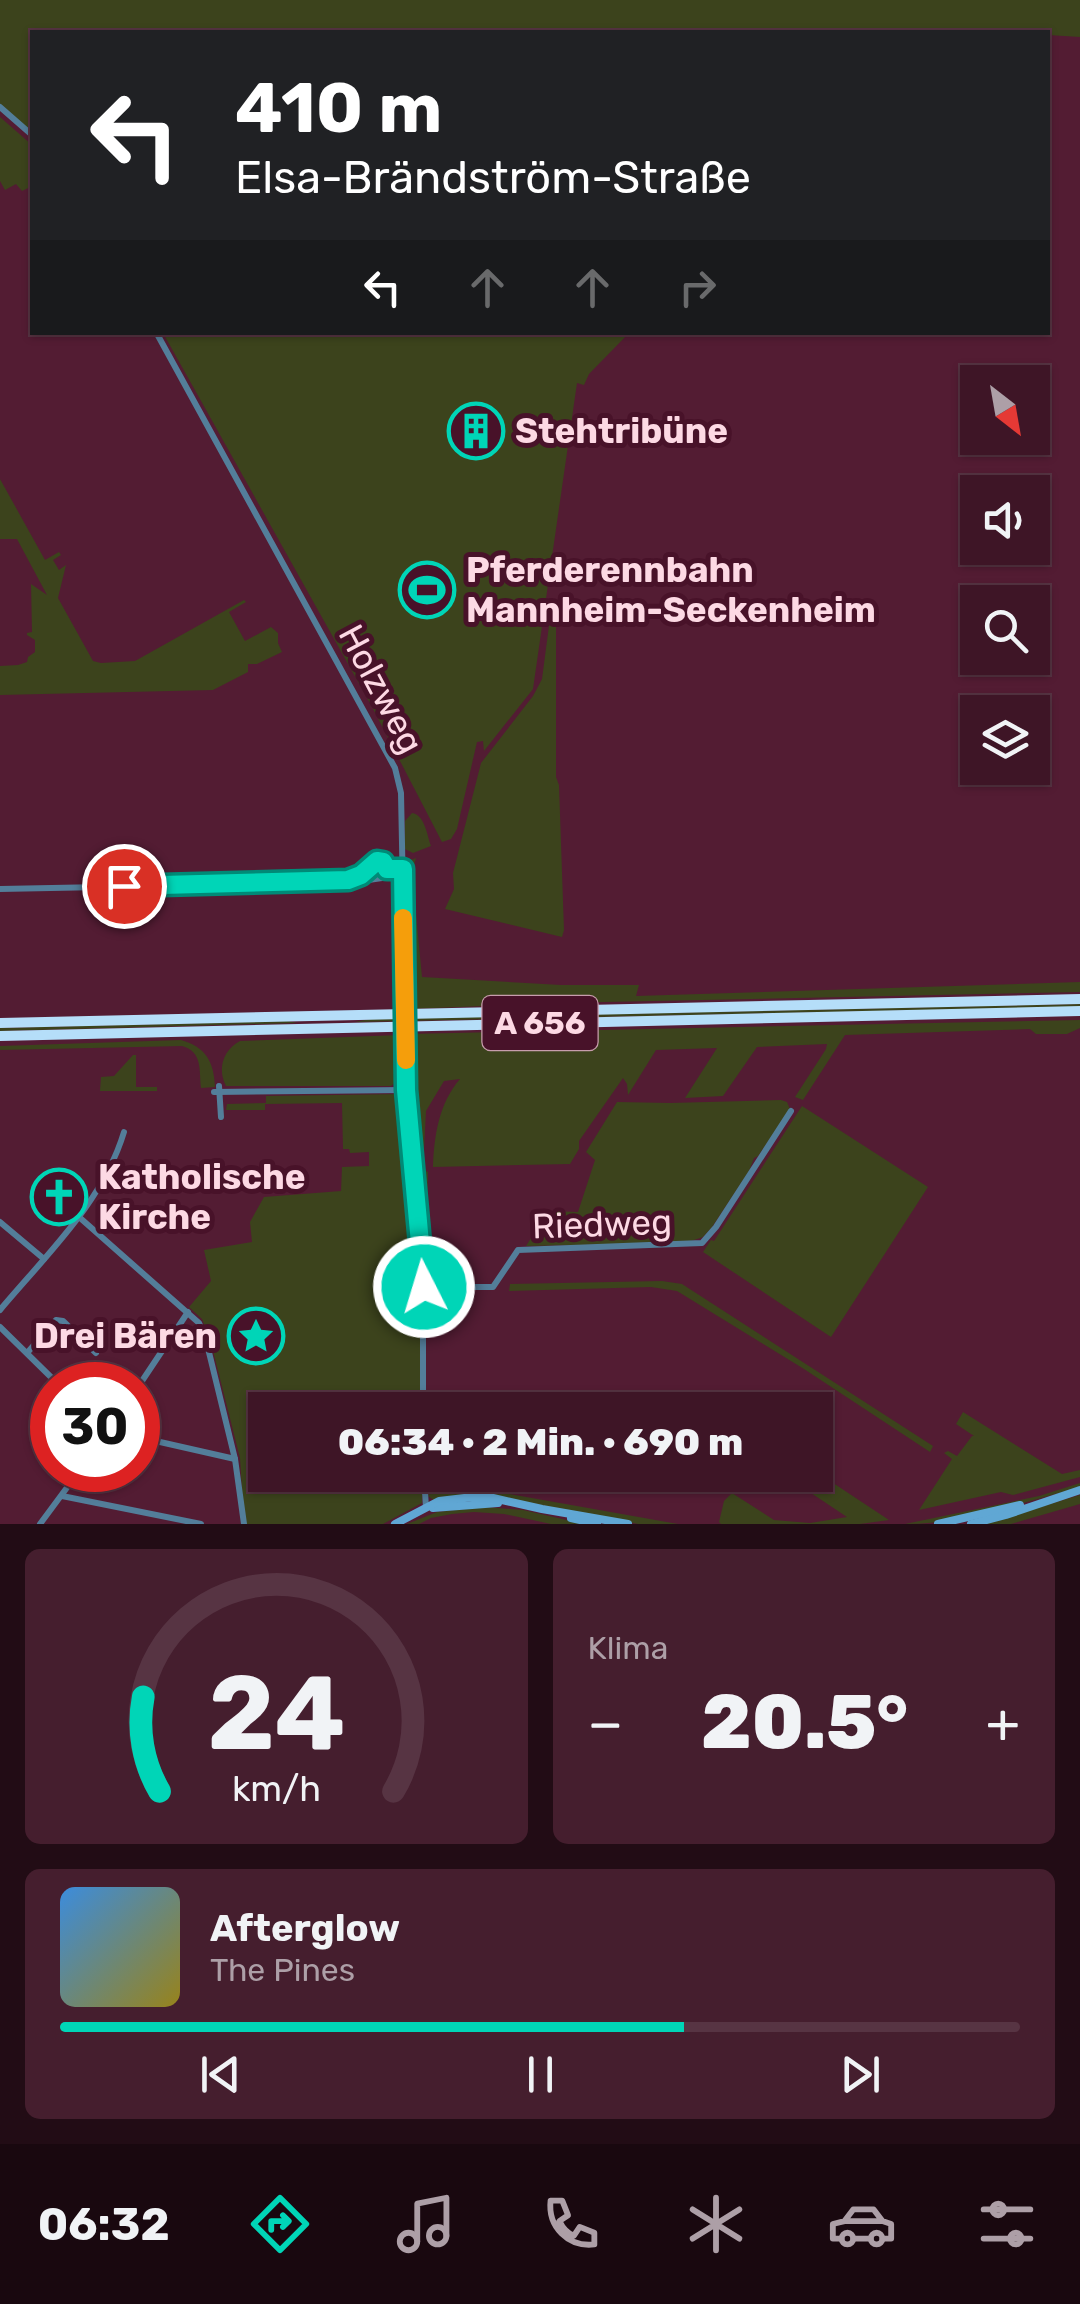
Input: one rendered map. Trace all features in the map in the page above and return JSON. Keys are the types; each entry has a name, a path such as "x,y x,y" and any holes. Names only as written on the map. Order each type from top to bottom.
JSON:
{"highway":[{"name":"A 656","path":"0,1023 1080,999"},
{"name":"A 656","path":"0,1036 1080,1011"}],"main road":[{"path":"971,1524 1080,1490"},
{"path":"938,1524 1044,1501"},
{"path":"395,1524 426,1508 473,1503 513,1503 628,1524"},
{"path":"542,1509 597,1524"}],"street":[{"path":"0,108 30,133"},
{"name":"Holzweg","path":"158,335 395,768 401,793 406,1090 424,1287 423,1392"},
{"path":"371,874 371,864 382,858 387,869"},
{"path":"387,869 403,869"},
{"path":"0,889 356,882 371,874 382,878 387,869"},
{"path":"221,1117 218,1090 406,1090"},
{"name":"Riedweg","path":"424,1287 493,1287 518,1250 702,1244 791,1111"},
{"path":"0,1310 95,1196 109,1173 124,1132"},
{"path":"78,1217 199,1323 235,1458 244,1524"},
{"path":"0,1222 44,1258"},
{"path":"155,1362 188,1312"},
{"path":"26,1353 56,1320 64,1321 96,1353"},
{"path":"0,1327 35,1362"},
{"path":"160,1442 235,1458"},
{"path":"40,1524 65,1492"},
{"path":"425,1492 426,1508"},
{"path":"62,1496 201,1524"}],"green space":[{"path":"0,0 1080,0 1080,37 1050,35 1050,30 30,30 30,136 0,110"},
{"path":"0,117 30,143 30,187 22,191 16,184 5,190 0,181"},
{"name":"Pferderennbahn Mannheim-Seckenheim","path":"164,335 627,335 589,374 584,385 577,383 533,689 484,751 483,741 477,742 457,829 451,839 442,842 371,705"},
{"path":"0,479 45,560 59,552 61,555 53,560 59,570 66,565 58,598 93,661 135,661 244,600 229,612 245,641 271,627 278,633 282,652 248,664 248,672 213,690 0,695 0,666 27,662 35,652 35,640 27,635 32,632 31,584 47,595 17,539 0,539"},
{"path":"550,618 556,618 562,937 445,909 454,889 453,873 481,763 542,679"},
{"path":"412,813 423,821 431,846 413,853 405,849 405,821"},
{"path":"416,858 412,872 422,977 639,985 636,996 1080,982 1080,992 409,1009 408,861"},
{"path":"1080,1007 355,1022 370,1019"},
{"path":"1080,1020 1080,1028 1067,1034 1036,1034 1030,1029 845,1035 803,1100 795,1097 827,1044 757,1047 723,1096 685,1098 717,1048 656,1050 628,1095 623,1078 579,1141 570,1164 433,1167 439,1120 460,1079 444,1081 426,1111 426,1267 407,1034"},
{"path":"297,1023 0,1031 0,1028"},
{"path":"400,1035 402,1077 391,1086 226,1086 223,1080 226,1055 240,1041"},
{"path":"181,1040 207,1057 215,1087 201,1088 197,1057 182,1046 0,1050 0,1046"},
{"path":"133,1055 136,1087 157,1087 157,1091 100,1091 101,1077 114,1076"},
{"path":"402,1094 422,1288 421,1392 248,1392 248,1492 422,1492 422,1503 383,1524 244,1524 240,1458 210,1339 202,1319 189,1307 211,1281 204,1250 252,1242 250,1222 264,1197 341,1191 342,1167 369,1166 369,1152 350,1153 343,1149 342,1103 265,1104 265,1110 226,1110 227,1104 266,1103 266,1096"},
{"path":"781,1100 790,1109 703,1237 685,1243 526,1246 548,1211 578,1212 595,1160 586,1152 617,1102"},
{"path":"802,1106 928,1187 831,1337 703,1252"},
{"path":"510,1284 682,1284 933,1446 930,1452 677,1291 651,1287 509,1291"},
{"path":"963,1412 1062,1474 1080,1470 1080,1477 1013,1495 1001,1492 919,1510 952,1459 944,1453 957,1456 974,1436 956,1424"},
{"path":"833,1483 889,1520 860,1524 719,1522 724,1501 732,1493 774,1520 810,1523 847,1517 810,1492 833,1492"},
{"path":"1080,1483 1080,1487 986,1513 905,1524 1039,1496"},
{"path":"430,1492 498,1492 678,1524 638,1524 500,1497 435,1501 428,1496"},
{"path":"1080,1495 1080,1504 1011,1524 984,1524"},
{"path":"485,1507 523,1510 584,1524 551,1524 474,1512 407,1524 437,1512"}],"slow traffic":[{"path":"403,918 406,1060"}],"place":[{"name":"Stehtribüne","path":"476,431"},
{"name":"Pferderennbahn Mannheim-Seckenheim","path":"427,590"},
{"name":"Katholische Kirche","path":"59,1197"},
{"name":"Drei Bären","path":"256,1336"}],"route":[{"path":"124,886 348,880 369,870 377,861 387,869 403,869 408,1130 424,1287"}]}
